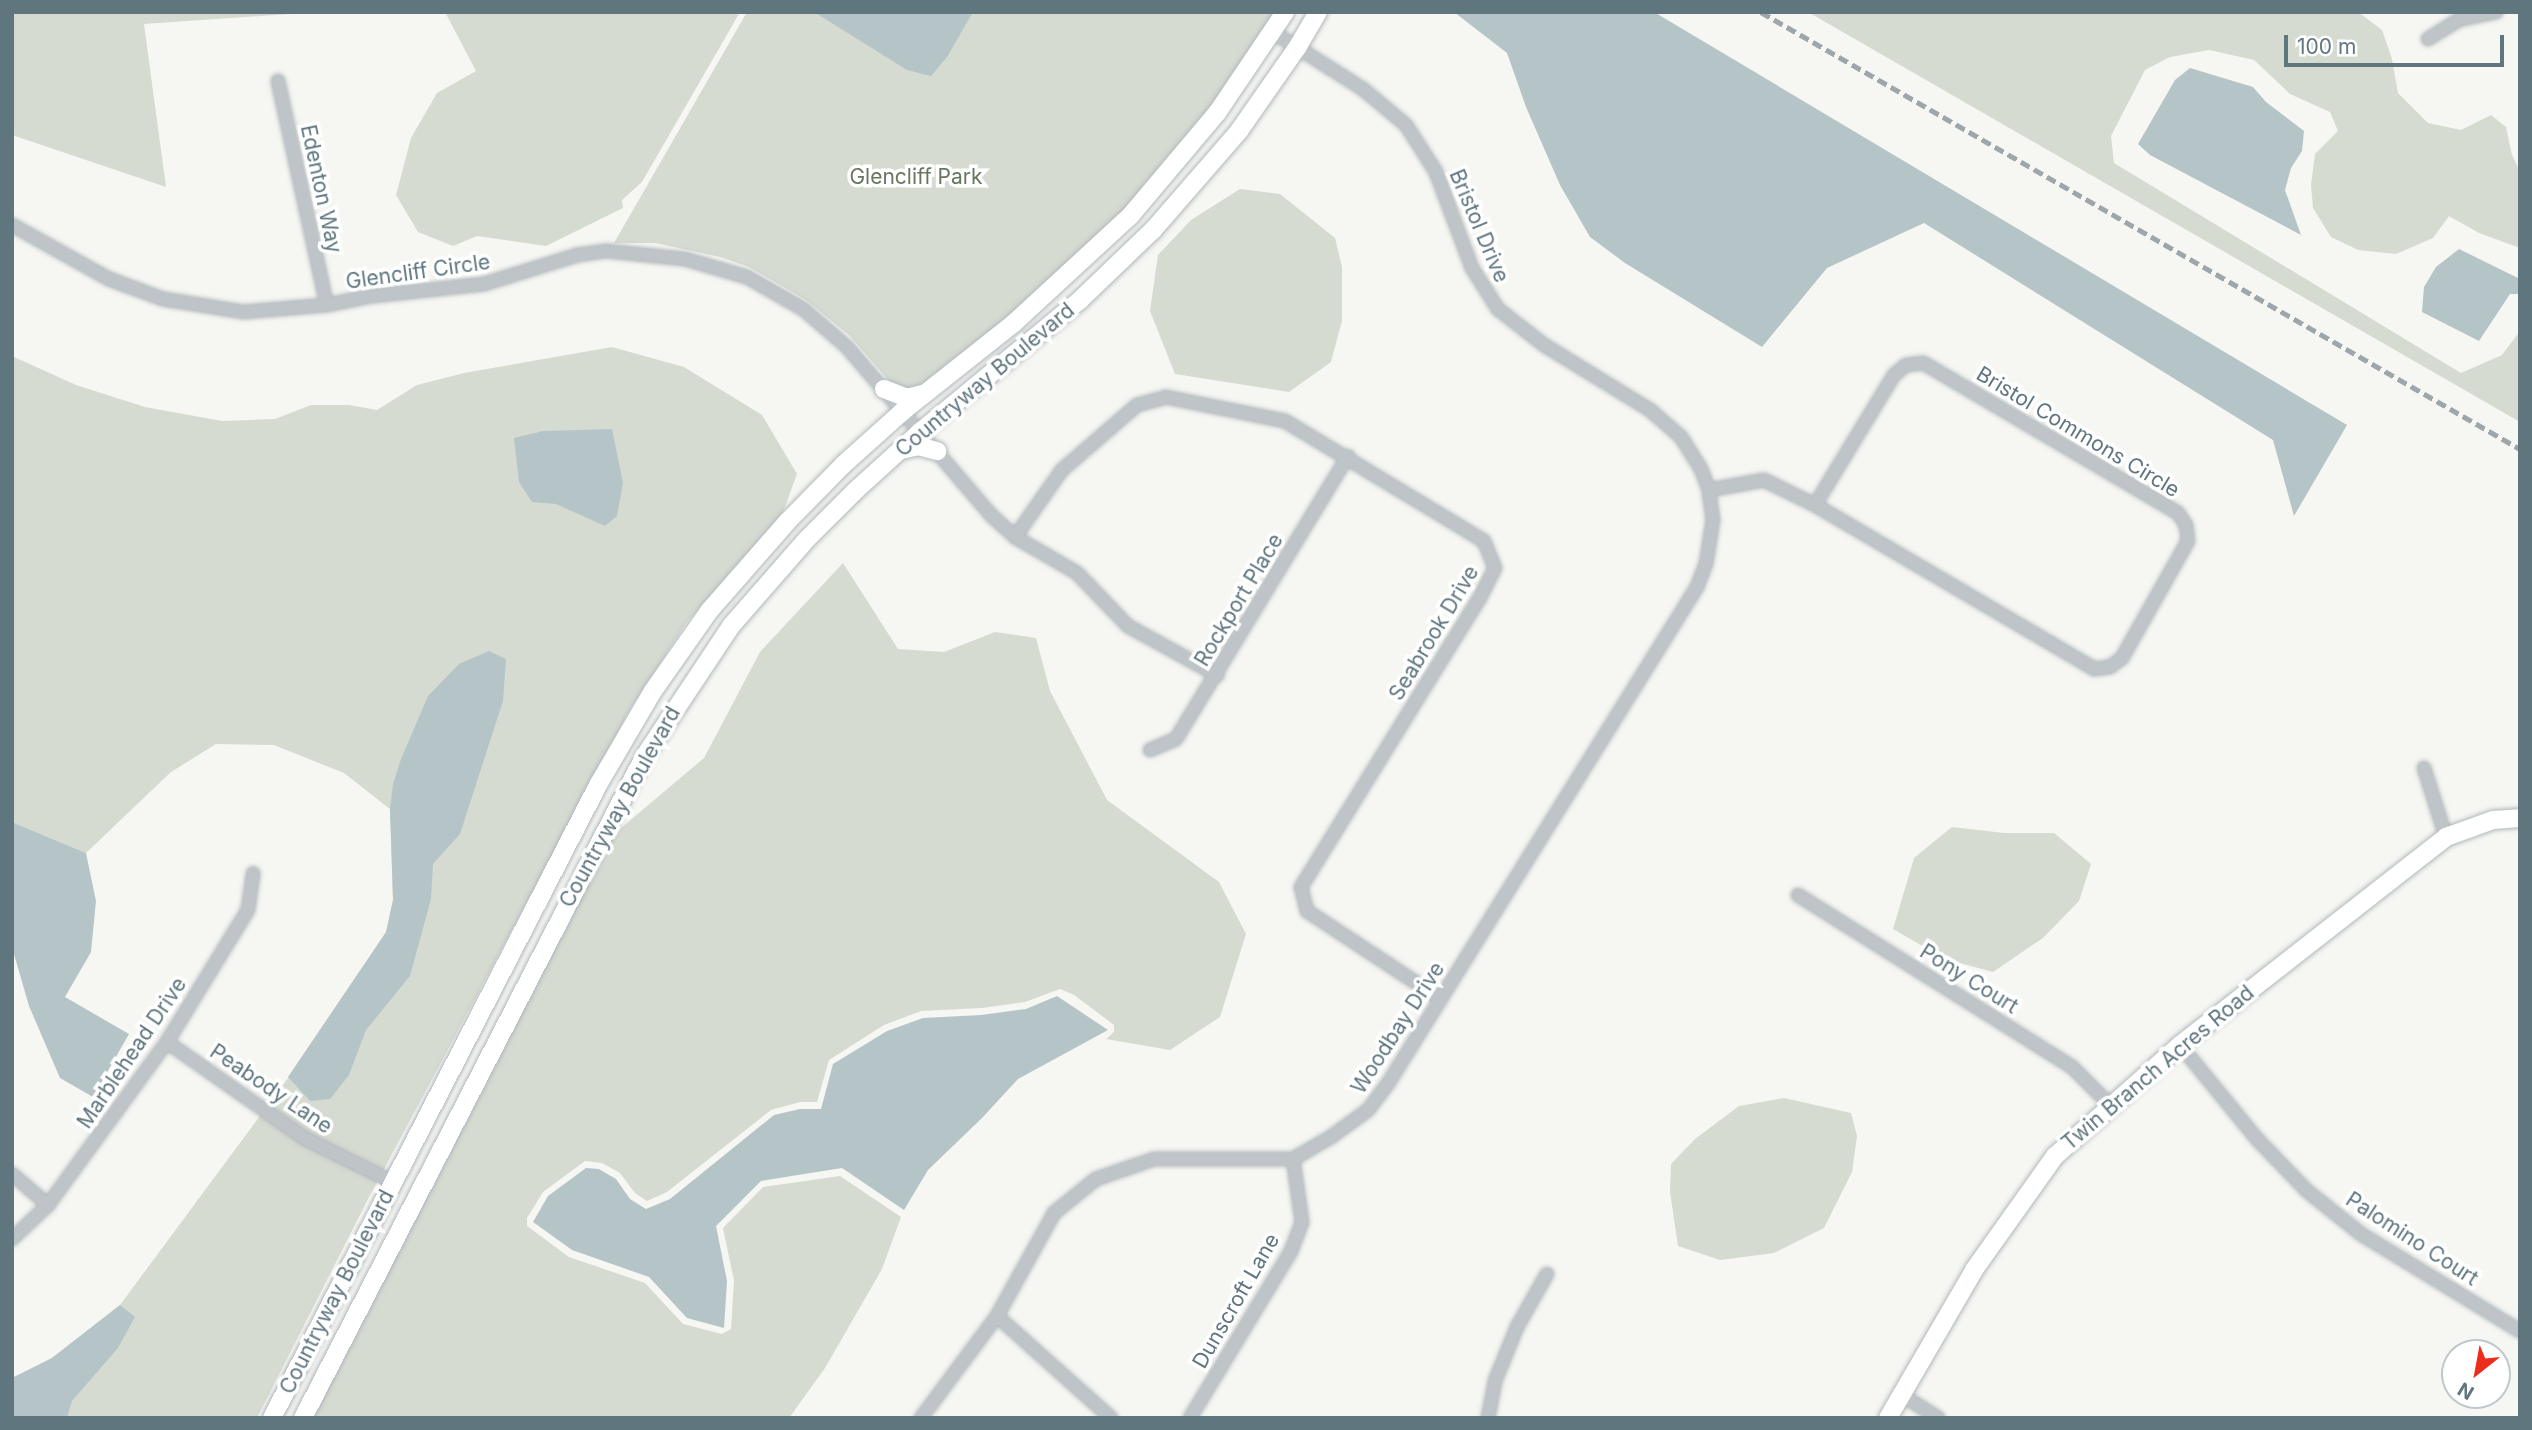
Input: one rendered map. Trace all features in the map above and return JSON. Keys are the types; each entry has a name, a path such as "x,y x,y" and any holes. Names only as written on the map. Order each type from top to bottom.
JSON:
{"street":[{"name":"Countryway Boulevard","path":"303,1418 644,757 732,626 806,540 898,452 928,391 1032,307 1131,215 1224,104 1285,12"},
{"name":"Countryway Boulevard","path":"272,1418 592,796 653,691 710,610 787,522 880,432 943,413 1080,300 1153,230 1239,131 1297,48 1318,12"},
{"path":"2428,39 2458,20 2496,12"},
{"name":"Bristol Drive","path":"1273,32 1363,89 1406,125 1436,172 1472,268 1498,309 1544,345 1668,424 1691,450 1709,490"},
{"name":"Edenton Way","path":"278,81 327,305"},
{"name":"Glencliff Circle","path":"12,225 109,279 163,299 243,312 327,305 386,294 484,284 577,255 607,251 669,257 717,266 775,291 827,328 884,389 992,516 1016,537 1077,573 1128,626 1217,675"},
{"path":"806,540 814,525 842,493 892,448 933,398 1008,336 1032,307"},
{"name":"Bristol Commons Circle","path":"1709,490 1764,480 1815,505 2094,669 2109,667 2122,658 2188,541 2186,525 2178,513 1923,363 1906,365 1894,375 1815,505"},
{"path":"884,389 907,398 928,391"},
{"path":"880,432 890,408 884,389"},
{"name":"Seabrook Drive","path":"1016,537 1062,470 1137,405 1166,397 1285,421 1348,456 1484,541 1495,568 1301,887 1307,911 1441,999"},
{"path":"898,452 918,446 937,451 933,430 943,413"},
{"name":"Rockport Place","path":"1150,750 1176,739 1348,456"},
{"name":"Woodbay Drive","path":"1293,1159 1331,1137 1368,1110 1441,999 1697,587 1711,543 1713,520 1709,490"},
{"path":"2424,768 2446,836"},
{"name":"Twin Branch Acres Road","path":"1888,1418 1974,1270 2055,1156 2180,1045 2446,836 2493,820 2520,818"},
{"name":"Marblehead Drive","path":"12,1239 48,1205 167,1042 248,909 253,873"},
{"name":"Pony Court","path":"1798,895 2071,1066 2112,1107"},
{"name":"Peabody Lane","path":"167,1042 304,1138 393,1182"},
{"name":"Palomino Court","path":"2180,1045 2257,1139 2306,1190 2361,1234 2520,1331"},
{"path":"921,1418 997,1316 1054,1213 1096,1179 1154,1159 1293,1159"},
{"name":"Dunscroft Lane","path":"1190,1418 1291,1251 1302,1222 1293,1159"},
{"path":"12,1174 48,1205"},
{"path":"393,1182 417,1194"},
{"path":"1488,1418 1495,1381 1513,1338 1547,1274"},
{"path":"997,1316 1111,1418"},
{"path":"1902,1395 1938,1418"}],"green space":[{"path":"12,12 320,12 144,24 166,187 12,135"},
{"path":"445,12 740,12 642,182 622,200 623,208 546,246 477,236 453,246 418,232 396,195 411,138 437,93 476,71"},
{"name":"Glencliff Park","path":"747,12 1277,12 1197,126 1122,213 1023,303 925,385 912,390 897,387 889,381 850,336 806,300 749,267 720,257 655,243 614,243"},
{"path":"1808,12 2358,12 2382,30 2392,59 2398,93 2428,123 2461,130 2491,115 2506,127 2512,155 2520,171 2520,248 2479,233 2449,216 2433,238 2396,254 2358,250 2331,237 2313,208 2311,185 2315,154 2338,131 2330,112 2290,94 2254,60 2209,50 2170,57 2145,70 2111,136 2114,163 2461,373 2502,355 2520,331 2520,422"},
{"path":"1240,189 1280,194 1335,238 1342,267 1342,321 1331,362 1289,392 1175,374 1150,311 1158,255 1191,220"},
{"path":"612,347 684,367 762,415 797,474 783,512 687,622 630,709 369,1197 257,1418 12,1418 12,1378 52,1358 120,1305 288,1078 386,933 393,900 390,809 344,773 274,745 216,744 171,772 86,853 12,822 12,356 76,385 145,407 222,421 275,419 311,405 349,405 377,410 417,385 464,373"},
{"path":"843,563 898,649 944,652 995,632 1036,638 1050,691 1107,800 1219,882 1246,934 1220,1017 1170,1050 1106,1039 1114,1032 1114,1025 1074,995 1060,989 1025,1002 982,1008 921,1011 884,1025 829,1060 817,1102 800,1102 771,1110 667,1192 647,1201 635,1193 620,1173 602,1163 585,1161 543,1192 527,1218 527,1226 569,1257 645,1283 683,1324 722,1334 731,1329 734,1281 723,1228 763,1187 840,1176 901,1217 882,1269 825,1368 789,1418 311,1418 608,839 704,758 760,652"},
{"path":"1952,827 2004,833 2054,833 2091,864 2079,901 2043,938 1993,972 1945,959 1893,929 1914,858"},
{"path":"1784,1098 1851,1113 1857,1136 1852,1172 1824,1228 1774,1253 1720,1260 1678,1246 1670,1192 1671,1164 1695,1139 1739,1106"}],"shaded area":[{"path":"814,12 973,12 947,57 931,76 907,70"},
{"path":"1454,12 1654,12 2347,425 2294,516 2273,440 1924,223 1827,268 1762,347 1625,263 1590,237 1560,185 1526,107 1507,53"},
{"path":"2190,68 2253,87 2266,102 2304,131 2302,151 2291,168 2285,190 2301,235 2150,155 2138,144 2175,80"},
{"path":"2459,249 2520,279 2520,294 2510,294 2479,341 2422,312 2424,287 2436,267"},
{"path":"612,429 623,483 617,516 605,526 556,504 532,502 519,482 514,438 543,431"},
{"path":"489,651 506,659 503,701 460,834 433,864 431,899 410,976 366,1030 349,1075 330,1099 310,1101 288,1077 386,932 393,900 390,809 393,784 401,759 428,696 459,664"},
{"path":"12,822 86,853 96,901 91,952 65,997 129,1034 93,1097 60,1078 29,1006 12,947"},
{"path":"1057,996 1108,1030 1018,1079 928,1170 904,1210 842,1168 761,1181 716,1226 727,1281 724,1328 687,1318 649,1277 572,1250 533,1222 548,1196 586,1168 599,1169 616,1179 630,1199 646,1209 670,1199 774,1115 800,1109 821,1109 833,1064 887,1031 923,1018 1026,1009"},
{"path":"120,1305 135,1317 118,1348 72,1401 67,1418 12,1418 12,1378 52,1358"}],"railway":[{"path":"1761,12 2520,449"}]}
